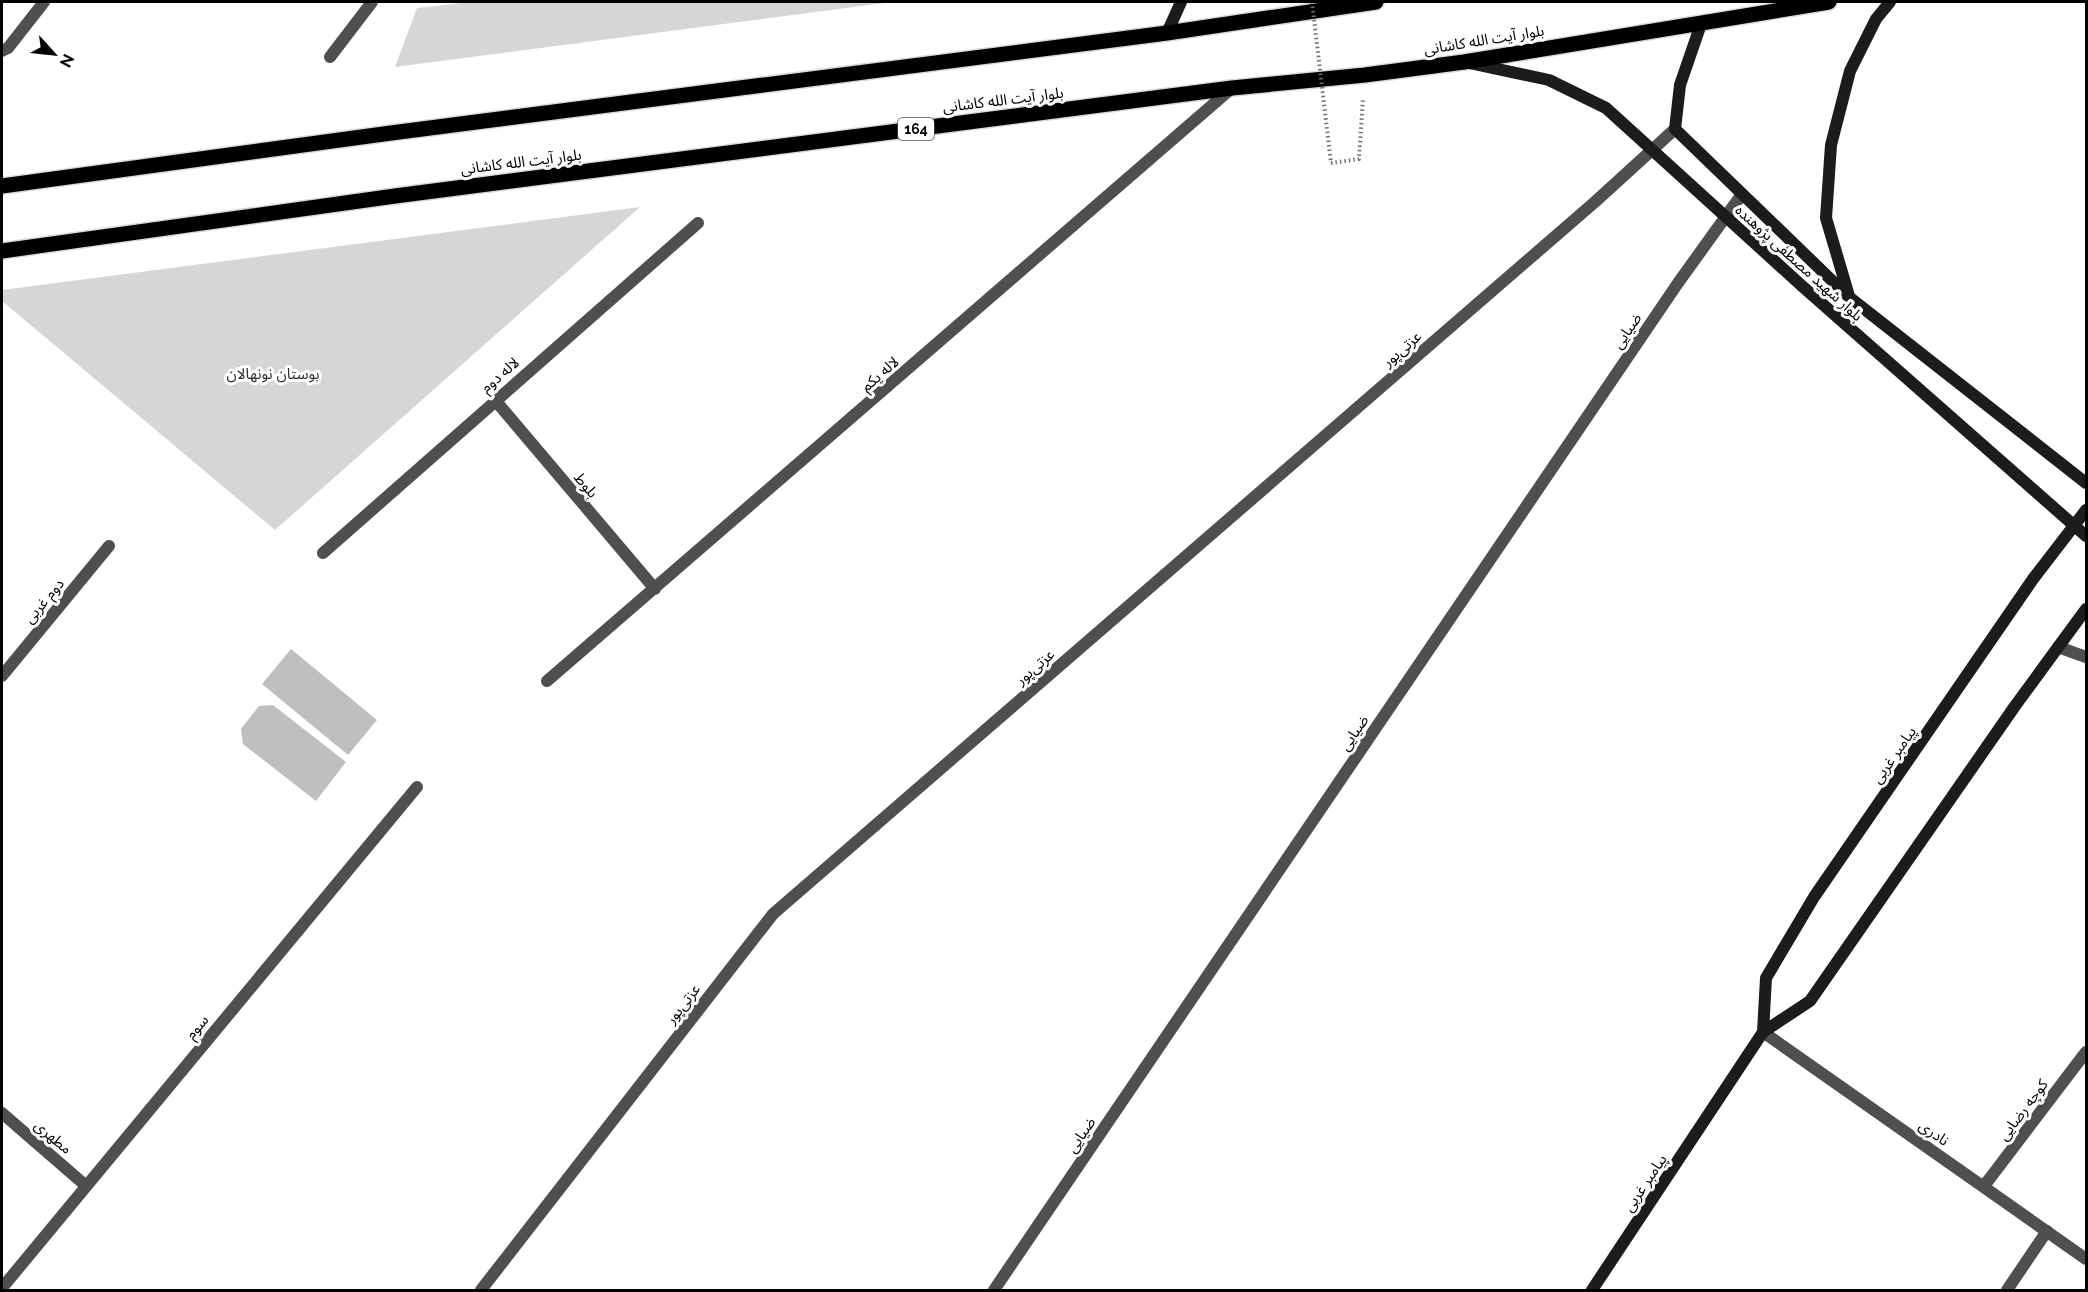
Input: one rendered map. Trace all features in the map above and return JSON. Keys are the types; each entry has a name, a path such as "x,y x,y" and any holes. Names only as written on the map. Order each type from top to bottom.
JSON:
{"main road":[{"path":"1167,33 1181,2"},
{"path":"2,186 402,131 1167,33 1376,2"},
{"name":"بلوار آیت الله کاشانی","path":"2,252 383,198 1232,88 1365,75 1464,62 1829,2"},
{"path":"1849,297 1826,218 1831,145 1850,71 1876,19 1890,2"},
{"path":"1675,129 1680,85 1701,24"},
{"name":"بلوار شهید مصطفی پژوهنده","path":"1464,62 1549,80 1606,108 1724,217 2086,536"},
{"name":"بلوار شهید مصطفی پژوهنده","path":"1675,129 1849,297 2086,483"},
{"name":"پیامبر غربی","path":"1763,1032 1766,978 1814,897 2033,579 2086,510"},
{"name":"پیامبر غربی","path":"1592,1290 1763,1032 1810,1001 2086,609"}],"street":[{"path":"2,51 8,48 44,2"},
{"path":"330,57 372,2"},
{"name":"لاله یکم","path":"547,681 1232,88"},
{"name":"عزتی‌پور","path":"481,1290 773,914 1596,201 1675,129"},
{"name":"ضیایی","path":"994,1290 1724,217 1742,194"},
{"name":"لاله دوم","path":"323,553 698,223"},
{"name":"بلوط","path":"495,400 655,589"},
{"name":"دوم غربی","path":"2,676 109,546"},
{"path":"2058,647 2086,657"},
{"name":"سوم","path":"2,1288 417,787"},
{"name":"نادری","path":"1763,1032 2086,1259"},
{"name":"کوچه رضایی","path":"1984,1186 2086,1052"},
{"name":"مطهری","path":"2,1113 86,1185"},
{"path":"2007,1290 2047,1231"}],"path":[{"path":"1312,2 1330,163 1359,159 1365,75"}],"green space":[{"path":"472,2 892,2 395,67 417,8"},
{"name":"بوستان نونهالان","path":"640,207 275,530 2,301 2,290"}],"building":[{"path":"291,649 377,720 348,755 262,684"},
{"path":"273,705 346,762 316,801 243,744 241,729 259,706"}]}
